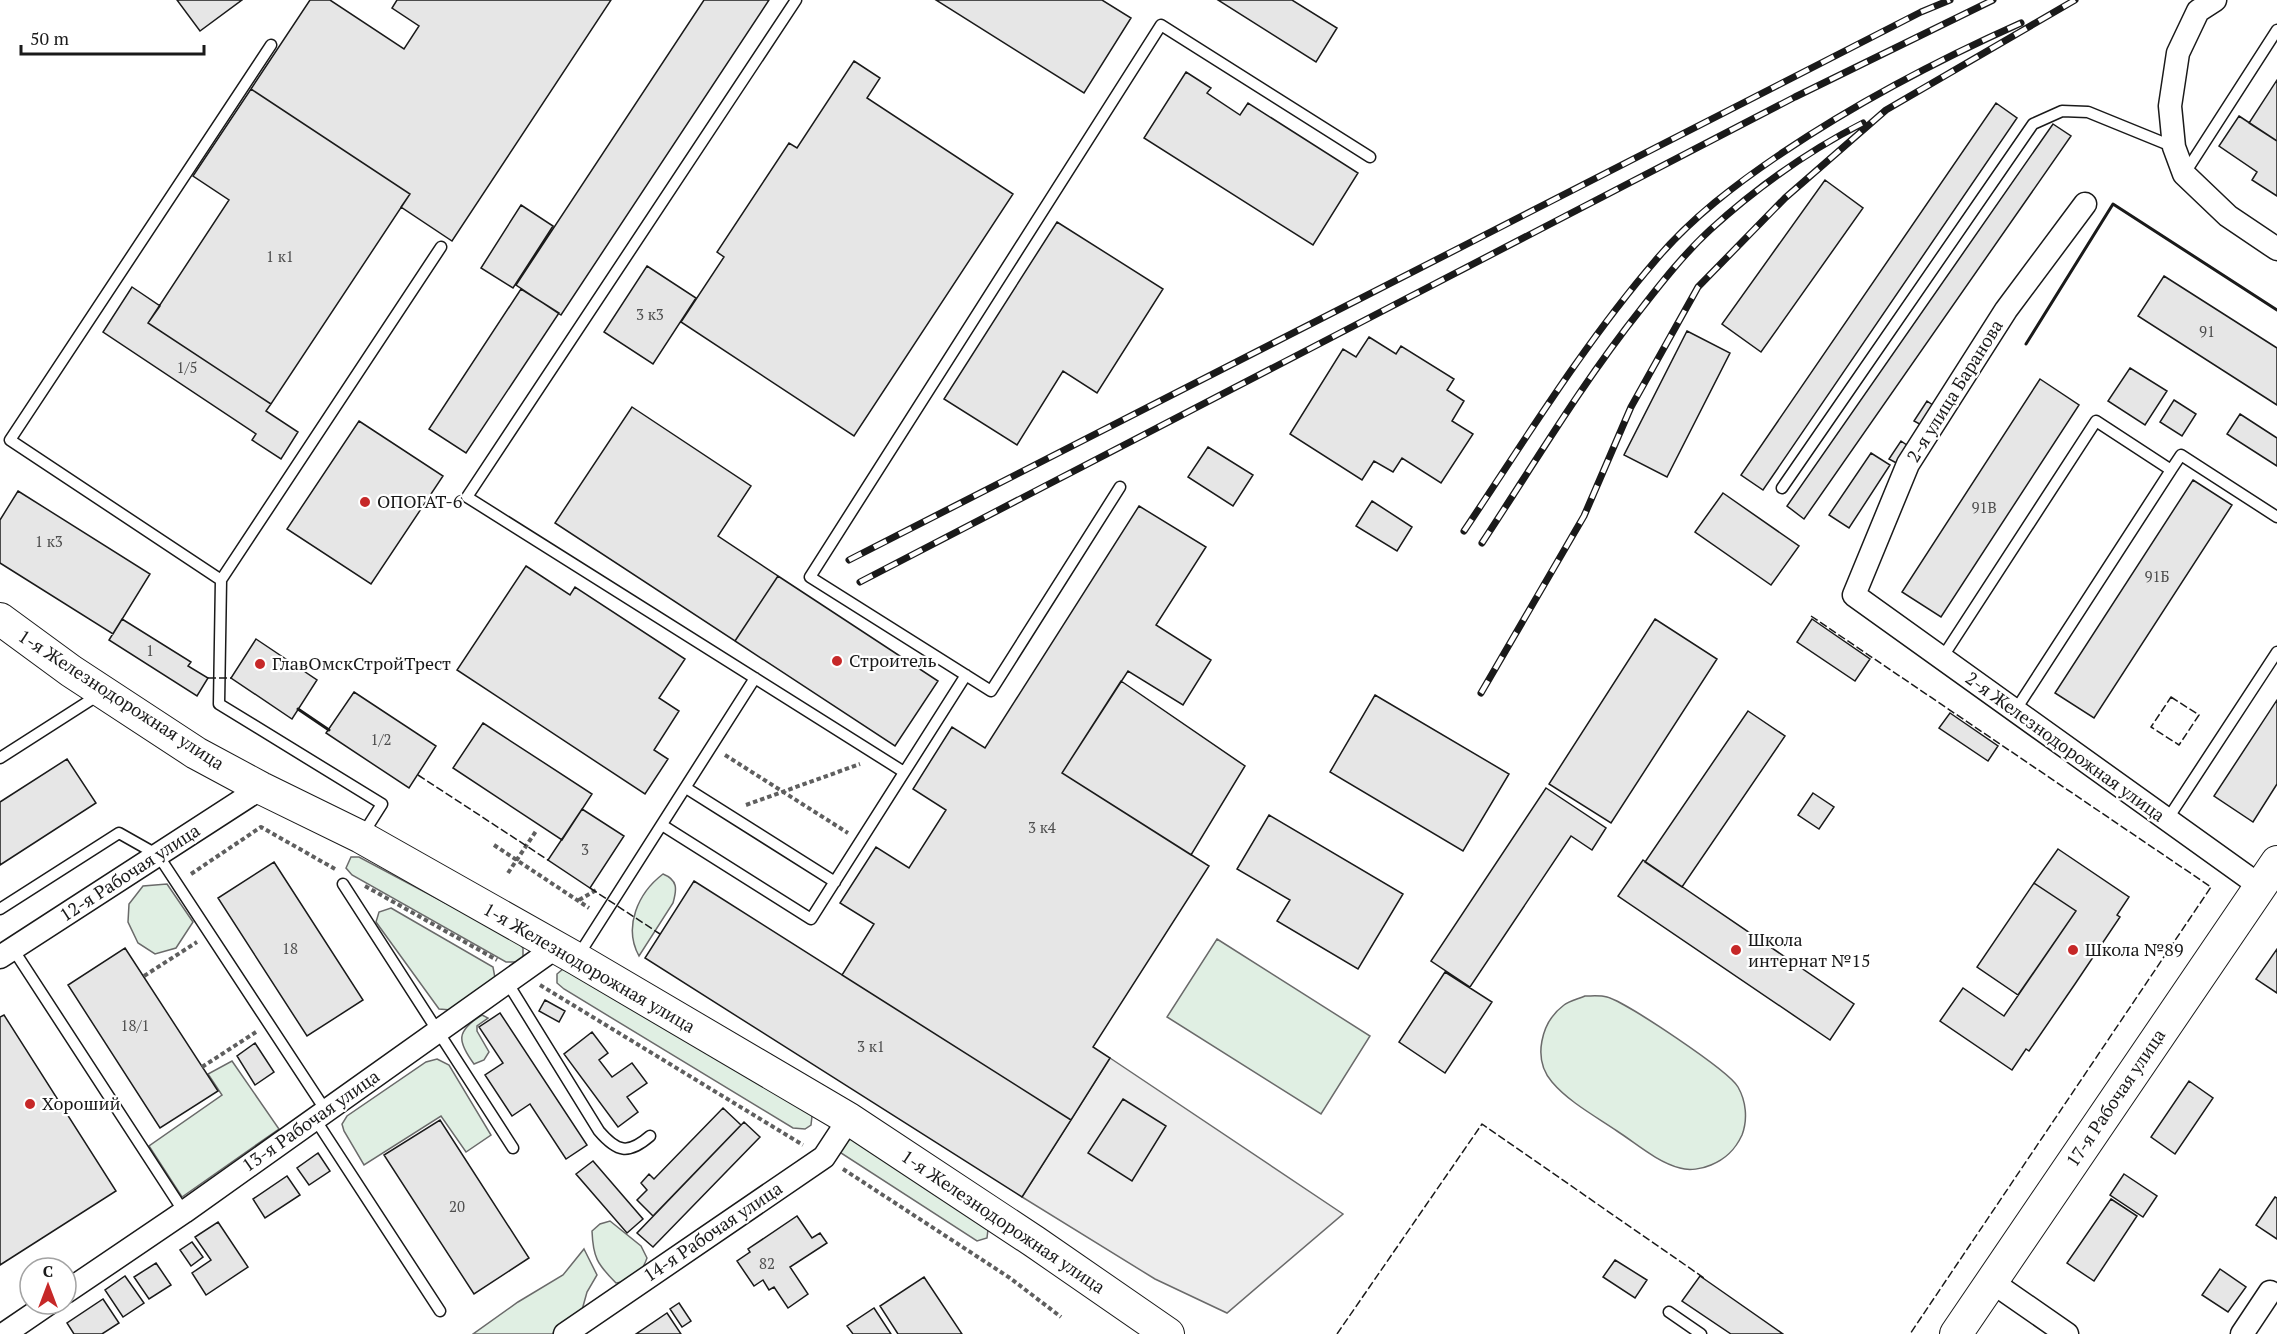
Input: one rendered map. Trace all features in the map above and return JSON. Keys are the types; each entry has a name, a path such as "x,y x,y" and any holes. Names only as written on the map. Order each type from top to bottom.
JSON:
{"street":[{"path":"2215,0 2198,11 2178,53 2170,106 2174,147 2184,174 2228,216 2277,249"},
{"name":"2-я улица Баранова","path":"1854,595 1908,464 2006,310 2085,204"},
{"name":"2-я Железнодорожная улица","path":"1854,595 2167,820 2271,882"},
{"name":"1-я Железнодорожная улица","path":"0,619 103,692 196,753 361,837 849,1119 1035,1242 1130,1324 1168,1334"},
{"name":"12-я Рабочая улица","path":"6,953 261,788"},
{"name":"17-я Рабочая улица","path":"1956,1334 2271,882"},
{"name":"13-я Рабочая улица","path":"78,1284 184,1212 513,978 566,954"},
{"name":"14-я Рабочая улица","path":"565,1334 824,1157 849,1119"},
{"path":"1992,1282 2067,1334"},
{"path":"2242,1334 2270,1292"},
{"path":"4,1334 30,1316"}],"lane":[{"path":"796,0 467,497 904,772"},
{"path":"1120,487 991,691 810,577 1161,25 1370,157"},
{"path":"2184,174 2277,30"},
{"path":"221,580 10,440 271,45"},
{"path":"1782,488 2033,124 2062,111 2088,112 2174,147"},
{"path":"361,837 381,804 219,704 221,580 441,247"},
{"path":"1942,658 2096,421 2171,470"},
{"path":"2015,711 2181,455 2277,517"},
{"path":"2167,820 2277,652"},
{"path":"662,825 811,919 966,675"},
{"path":"566,954 604,917 755,678"},
{"path":"0,758 103,692"},
{"path":"686,788 835,882"},
{"path":"0,909 119,833 158,855 269,1024 320,1115 440,1311"},
{"path":"343,879 513,1148"},
{"path":"6,953 184,1212"},
{"path":"513,978 599,1131 610,1144 626,1150 639,1146 650,1136"},
{"path":"1669,1312 1701,1334"}],"path":[{"path":"712,746 861,841"},
{"path":"725,813 879,757"},
{"path":"177,883 261,827 343,879"},
{"path":"508,873 536,831"},
{"path":"494,845 604,917"},
{"path":"578,901 596,892 601,883"},
{"path":"364,886 513,978 824,1157 1010,1278 1061,1317"},
{"path":"144,976 210,934"},
{"path":"202,1067 269,1024"}],"green space":[{"path":"351,857 359,857 517,941 523,948 523,957 518,962 506,962 352,875 346,868"},
{"path":"663,874 674,882 673,903 639,956 632,934 636,911 646,891"},
{"path":"167,884 193,922 176,948 155,954 138,943 128,922 129,904 143,886"},
{"path":"391,908 493,967 495,978 451,1010 439,1009 376,922 379,912"},
{"path":"1217,939 1370,1036 1321,1114 1167,1017"},
{"path":"563,969 807,1108 812,1116 811,1125 805,1129 793,1128 564,989 557,983 557,974"},
{"path":"1585,996 1607,997 1634,1011 1698,1053 1731,1079 1741,1092 1745,1116 1742,1135 1726,1157 1700,1168 1680,1168 1663,1162 1566,1096 1552,1082 1542,1063 1542,1041 1545,1031 1556,1012 1564,1005"},
{"path":"482,1015 488,1018 477,1026 477,1031 489,1052 484,1060 474,1064 464,1049 462,1037 467,1026"},
{"path":"437,1059 449,1065 491,1135 466,1152 441,1116 364,1165 344,1131 342,1124 347,1116 426,1062"},
{"path":"232,1061 279,1129 182,1197 149,1146 222,1095 208,1074"},
{"path":"842,1138 852,1138 988,1229 987,1238 977,1241 841,1153 838,1144"},
{"path":"610,1221 641,1246 647,1258 636,1276 627,1281 616,1283 597,1260 592,1231 600,1224"},
{"path":"584,1249 597,1275 587,1292 582,1310 552,1334 473,1334 518,1302 563,1275"}],"shaded area":[{"path":"1110,1058 1343,1214 1227,1313 1155,1279 1022,1197"}],"building":[{"path":"177,0 242,0 200,31"},
{"path":"310,0 330,0 404,49 419,26 392,8 397,0 611,0 452,241 401,207 410,194 251,89"},
{"path":"704,0 769,0 561,315 516,285"},
{"path":"936,0 1102,0 1131,18 1084,93"},
{"path":"1218,0 1292,0 1337,28 1316,62"},
{"path":"854,61 880,78 867,98 1013,194 854,436 681,322 724,257 717,252 789,143 797,148"},
{"path":"1186,72 1211,88 1207,93 1240,115 1248,103 1358,173 1313,245 1144,138"},
{"path":"2277,80 2277,141 2249,123"},
{"path":"251,89 410,194 271,404 148,323 229,200 193,176"},
{"path":"1996,103 2017,118 1763,490 1741,475"},
{"path":"2239,116 2277,141 2277,196 2252,180 2257,172 2219,146"},
{"path":"2053,124 2071,136 1804,519 1787,506"},
{"path":"1825,180 1863,208 1761,352 1722,324"},
{"path":"521,205 553,226 513,288 481,268"},
{"path":"1057,222 1163,289 1097,393 1063,371 1017,445 944,399"},
{"path":"647,266 696,298 653,364 604,332"},
{"path":"2164,276 2277,348 2277,405 2138,316"},
{"path":"132,287 160,306 148,323 271,404 266,411 298,432 281,459 252,440 256,434 103,332"},
{"path":"521,289 559,313 466,453 429,429"},
{"path":"1687,331 1730,353 1667,477 1624,455"},
{"path":"1369,337 1396,354 1401,346 1454,379 1447,390 1464,401 1452,421 1473,434 1441,483 1402,458 1393,472 1374,461 1362,480 1290,434 1343,349 1356,357"},
{"path":"2130,368 2167,391 2145,425 2108,401"},
{"path":"2040,379 2079,405 1941,617 1902,592"},
{"path":"2174,400 2196,414 2182,436 2160,422"},
{"path":"1927,401 1937,408 1925,427 1914,421"},
{"path":"632,407 751,486 718,536 778,576 735,641 555,523"},
{"path":"2240,414 2277,438 2277,466 2227,434"},
{"name":"ОПОГАТ-6","path":"359,421 443,476 371,584 287,529"},
{"path":"1901,441 1911,448 1900,465 1889,459"},
{"path":"1208,447 1253,475 1233,506 1188,477"},
{"path":"1871,453 1890,465 1849,528 1829,515"},
{"path":"2193,480 2232,505 2094,718 2055,693"},
{"path":"18,491 150,574 113,634 0,563 0,520"},
{"path":"1723,493 1799,546 1771,585 1695,532"},
{"path":"1372,501 1412,527 1397,551 1356,526"},
{"path":"1139,506 1206,547 1156,625 1211,660 1183,705 1128,671 1062,773 1209,866 1093,1047 1110,1058 1071,1120 842,975 874,924 840,903 876,847 909,868 946,810 913,789 952,727 985,748"},
{"path":"526,566 570,595 575,587 685,659 659,698 679,711 654,750 668,759 645,794 457,670"},
{"name":"Строитель","path":"778,576 938,681 895,746 735,641"},
{"path":"122,619 191,662 188,666 208,678 197,696 109,640"},
{"path":"1655,619 1717,659 1611,823 1549,784"},
{"path":"1812,619 1870,659 1855,681 1797,642"},
{"path":"256,639 317,680 292,719 231,678"},
{"path":"1121,681 1245,766 1191,855 1062,773"},
{"path":"354,692 436,746 409,788 326,733"},
{"path":"1375,695 1509,774 1463,851 1330,772"},
{"path":"2277,700 2277,784 2253,822 2214,796"},
{"path":"1748,711 1785,736 1682,887 1645,862"},
{"path":"1950,713 1998,746 1988,761 1939,728"},
{"path":"483,723 592,794 562,840 453,768"},
{"path":"67,759 96,803 0,865 0,802"},
{"path":"1546,788 1606,828 1592,850 1571,836 1470,987 1431,961"},
{"path":"1813,793 1834,807 1819,829 1798,815"},
{"path":"582,809 624,836 590,888 548,860"},
{"path":"1269,815 1403,894 1358,969 1277,921 1290,900 1237,869"},
{"name":"Школа №89","path":"2058,849 2129,897 2117,915 2120,917 2075,984 2029,1051 2026,1049 2012,1070 1940,1021 1963,988 2004,1016 2076,911 2034,883"},
{"name":"Школа интернат №15","path":"1643,860 1854,1004 1830,1040 1618,896"},
{"path":"274,862 363,1000 307,1036 218,898"},
{"path":"694,881 1071,1120 1022,1197 645,958"},
{"path":"2034,883 2076,911 2018,995 1977,967"},
{"path":"125,948 218,1091 160,1128 68,985"},
{"path":"2277,949 2277,993 2256,979"},
{"path":"1445,972 1492,1002 1445,1073 1399,1042"},
{"path":"545,1000 565,1011 559,1022 539,1011"},
{"path":"500,1013 587,1145 566,1159 530,1104 512,1116 485,1075 503,1063 479,1027"},
{"name":"Хороший","path":"4,1015 116,1191 0,1265 0,1017"},
{"path":"592,1032 608,1053 599,1060 612,1077 632,1063 647,1083 627,1097 638,1112 618,1127 564,1054"},
{"path":"255,1043 274,1072 255,1085 237,1056"},
{"path":"2189,1081 2213,1098 2175,1154 2151,1137"},
{"path":"1123,1099 1166,1126 1132,1181 1088,1153"},
{"path":"723,1108 741,1125 653,1216 637,1200 647,1190 641,1183 649,1174 654,1179"},
{"path":"440,1120 529,1258 474,1294 384,1155"},
{"path":"744,1122 760,1137 653,1247 637,1233"},
{"path":"318,1153 330,1171 309,1185 297,1168"},
{"path":"593,1161 643,1219 627,1233 576,1174"},
{"path":"2124,1174 2157,1196 2143,1217 2110,1195"},
{"path":"287,1176 300,1195 265,1218 253,1199"},
{"path":"2275,1197 2277,1198 2277,1239 2256,1225"},
{"path":"2111,1199 2137,1216 2094,1281 2067,1263"},
{"path":"797,1216 812,1238 820,1233 827,1243 790,1267 808,1294 788,1308 774,1287 769,1290 763,1280 754,1286 737,1261 750,1252 748,1249"},
{"path":"218,1222 248,1267 206,1295 192,1273 211,1260 195,1237"},
{"path":"192,1242 203,1257 191,1266 180,1250"},
{"path":"1615,1260 1647,1280 1635,1298 1603,1277"},
{"path":"156,1263 171,1285 149,1299 134,1277"},
{"path":"2220,1269 2246,1287 2228,1312 2202,1295"},
{"path":"125,1276 144,1303 123,1317 105,1290"},
{"path":"1700,1276 1783,1334 1731,1334 1682,1301"},
{"path":"924,1277 962,1334 898,1334 880,1306"},
{"path":"103,1299 119,1323 102,1334 74,1334 67,1323"},
{"path":"679,1303 691,1321 682,1327 670,1309"},
{"path":"874,1308 891,1334 853,1334 847,1326"},
{"path":"667,1313 681,1334 636,1334"}],"railway":[{"path":"849,560 1921,12 1950,0"},
{"path":"860,582 1795,97 1993,0"},
{"path":"1481,693 1584,516 1631,407 1698,287 1785,198 1886,110 2075,0"},
{"path":"1464,531 1555,393 1603,326 1655,261 1699,216 1731,189 1840,116 1929,67 2021,23"},
{"path":"1482,543 1619,337 1682,258 1745,200 1802,158 1863,123"}],"fence":[{"path":"1811,616 2211,887 1910,1334"},
{"path":"208,678 231,678"},
{"path":"2171,697 2199,715 2179,745 2151,727 2171,697"},
{"path":"418,775 548,860"},
{"path":"590,888 660,934"},
{"path":"1337,1334 1482,1124 1704,1278"}],"wall":[{"path":"2026,344 2113,204 2277,310"},
{"path":"298,709 329,730"}],"place":[{"name":"ОПОГАТ-6","path":"365,502"},
{"name":"Строитель","path":"837,661"},
{"name":"ГлавОмскСтройТрест","path":"260,664"},
{"name":"Школа интернат №15","path":"1736,950"},
{"name":"Школа №89","path":"2073,950"},
{"name":"Хороший","path":"30,1104"}]}
